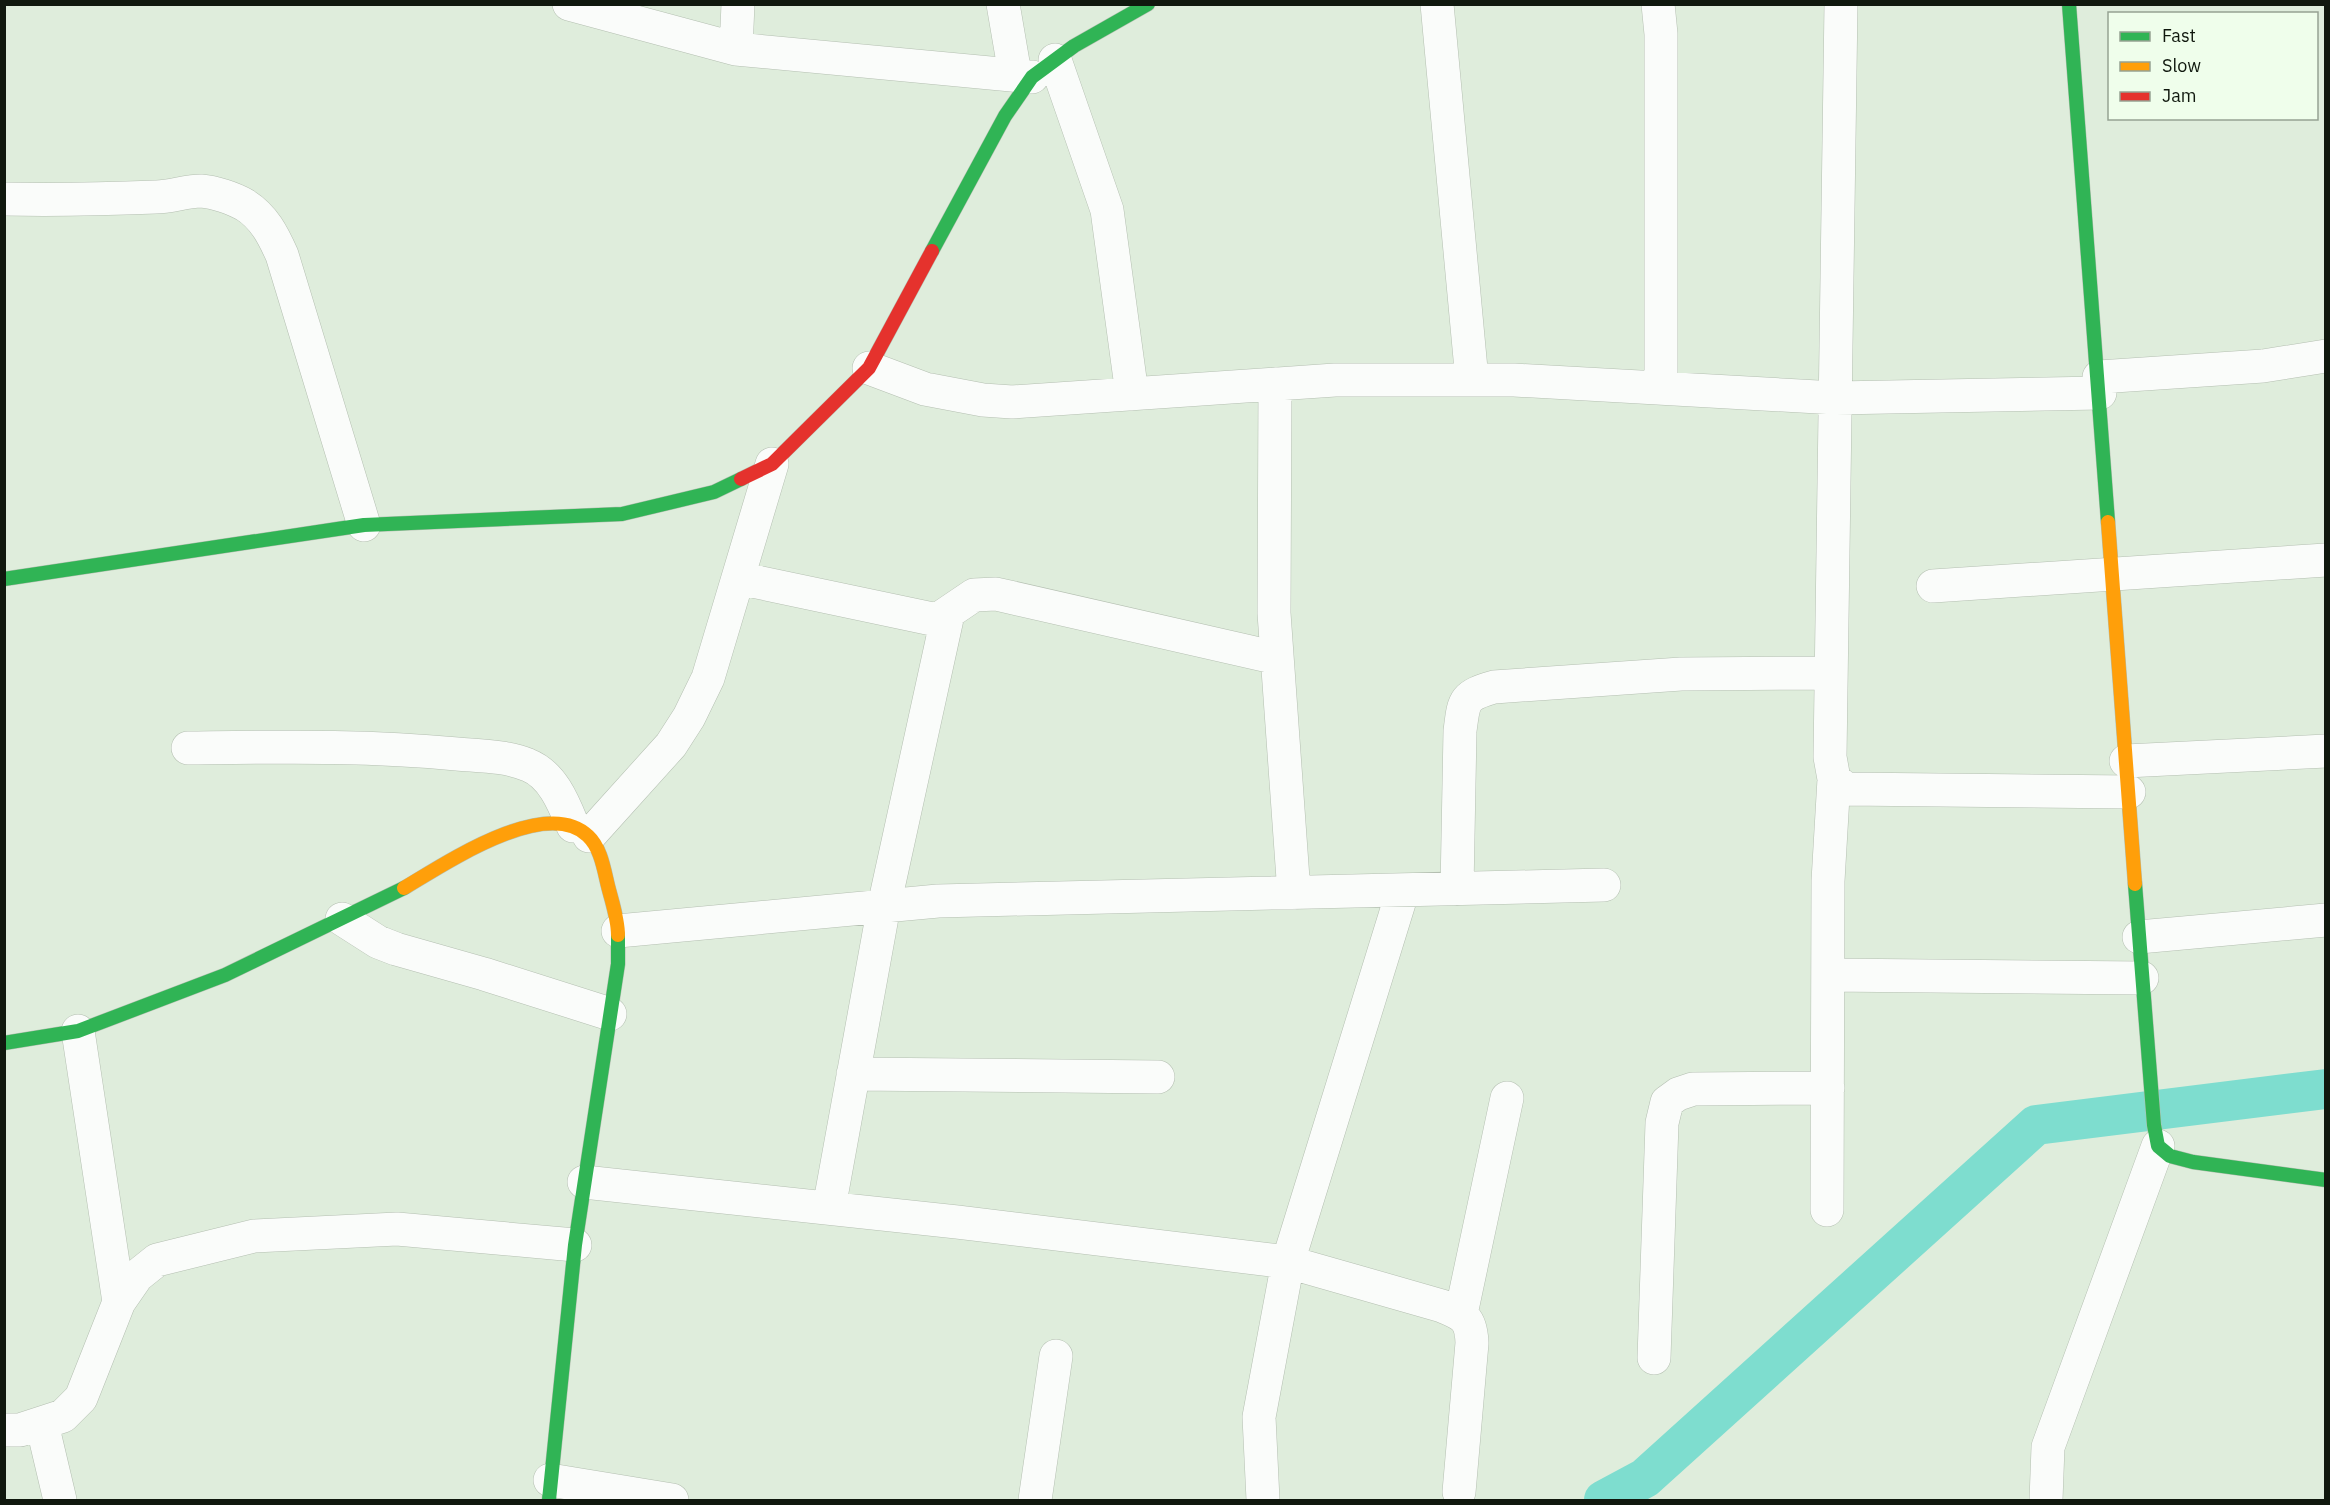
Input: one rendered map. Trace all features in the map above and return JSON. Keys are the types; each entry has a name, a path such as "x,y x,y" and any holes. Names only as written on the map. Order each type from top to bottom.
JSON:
{"street":[{"path":"569,4 736,49 1034,70"},
{"path":"736,49 738,4"},
{"path":"1003,4 1034,70 1107,210 1132,394"},
{"path":"4,579 364,525 622,514 714,492 772,464 869,368 999,126 1034,70 1148,4"},
{"path":"1437,4 1472,380"},
{"path":"1658,4 1661,34 1661,387"},
{"path":"1827,1210 1828,881 1834,779 1830,758 1841,4"},
{"path":"2046,1500 2048,1447 2156,1136 2142,978 2114,575 2069,4"},
{"path":"4,199 160,197 201,191 244,204 260,217 272,232 282,255 364,525"},
{"path":"869,368 925,389 983,400 1012,402 1335,380 1514,380 1836,398 2099,385 2263,366 2325,356"},
{"path":"1275,384 1274,613 1294,893"},
{"path":"581,831 671,744 689,717 708,678 772,464"},
{"path":"1933,586 2325,560"},
{"path":"738,578 937,620 974,595 996,594 1277,658"},
{"path":"829,1208 884,906 948,614"},
{"path":"1457,889 1460,731 1463,707 1472,693 1494,687 1681,674 1832,673"},
{"path":"188,748 411,749 497,758 529,765 543,775 560,795 581,831 602,859 618,931 618,964 575,1245 549,1490 672,1500"},
{"path":"1834,779 1846,789 2128,776 2325,752"},
{"path":"4,1043 78,1031 225,975 389,897 477,844 519,828 548,824 581,831"},
{"path":"618,931 938,901 1604,885"},
{"path":"1263,1500 1259,1417 1288,1262 1403,890"},
{"path":"342,919 378,942 396,949 610,1014"},
{"path":"2139,937 2325,920"},
{"path":"1828,975 2142,978"},
{"path":"78,1031 119,1302"},
{"path":"854,1074 1158,1077"},
{"path":"1654,1358 1662,1124 1667,1102 1678,1094 1693,1089 1828,1088"},
{"path":"1461,1314 1507,1098"},
{"path":"2156,1136 2170,1156 2193,1162 2325,1180"},
{"path":"585,1182 1288,1262 1442,1306 1461,1314 1472,1327 1459,1492"},
{"path":"4,1430 20,1430 63,1416 81,1398 119,1302 136,1276 157,1260 254,1236 397,1228 575,1245"},
{"path":"1035,1500 1056,1356"},
{"path":"42,1424 60,1500"}],"waterway":[{"path":"1604,1500 1645,1478 2036,1125 2326,1089"}],"traffic: fast":[{"path":"932,251 1005,116 1032,77 1074,46 1148,4"},
{"path":"2069,4 2108,522"},
{"path":"4,579 364,525 622,514 714,492 741,479"},
{"path":"2135,884 2154,1125 2158,1146 2170,1156 2193,1162 2326,1180"},
{"path":"4,1043 78,1031 225,975 404,888"},
{"path":"549,1500 575,1245 618,964 618,935"}],"traffic: slow":[{"path":"2108,522 2135,884"},
{"path":"404,888 443,864 495,838 522,828 547,824 570,826 588,836 599,853 618,935"}],"traffic: jam":[{"path":"741,479 772,464 869,368 932,251"}]}
